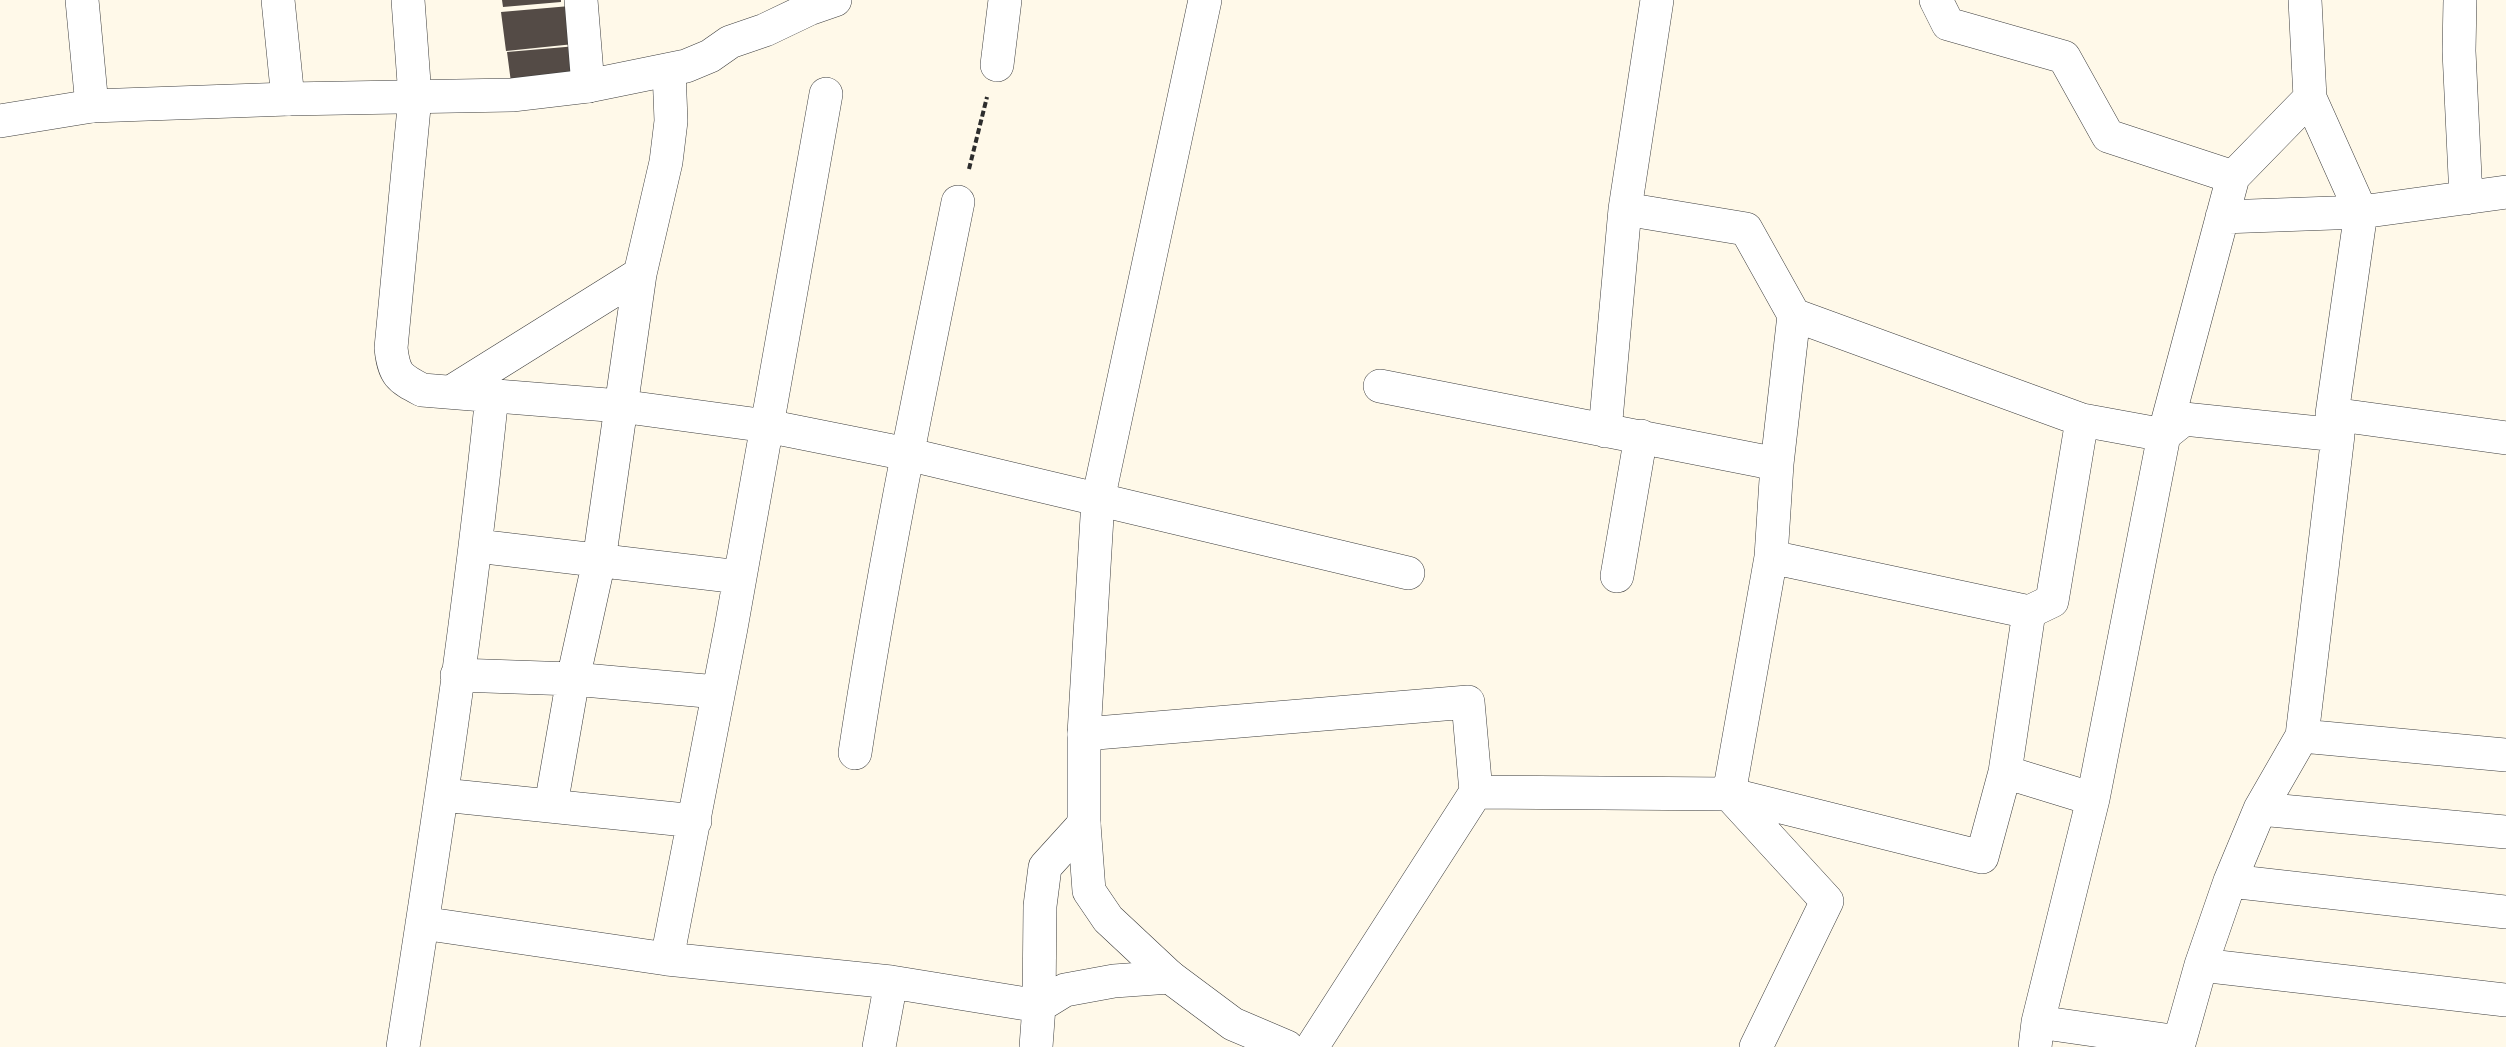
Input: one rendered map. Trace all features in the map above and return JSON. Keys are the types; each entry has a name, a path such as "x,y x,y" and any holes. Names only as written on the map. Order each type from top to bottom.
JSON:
{"street":[{"path":"82,0 92,106"},
{"path":"278,0 288,99"},
{"path":"408,0 415,97 391,348 393,364 400,378 422,390 620,406 767,426 907,454 1408,573"},
{"path":"581,0 588,86"},
{"path":"997,65 1005,0"},
{"path":"1205,0 1098,500 1083,734 1083,824 1089,891 1108,919 1170,976 1233,1024 1287,1047"},
{"path":"1605,431 1625,209 1657,0"},
{"path":"2305,0 2310,98 2361,212 2335,425 2302,736 2260,809 2230,880 2201,966 2179,1045 2037,1035 2093,799 2164,435 2233,177 2310,98"},
{"path":"2460,0 2459,51 2466,198"},
{"path":"0,121 92,106 288,99 512,95 588,86 686,66 710,56 730,42 765,30 818,3"},
{"path":"1946,8 2064,57 2108,136 2233,177"},
{"path":"551,805 573,679 599,561 640,274 666,162 671,121 669,70"},
{"path":"667,959 695,821 826,94"},
{"path":"855,753 871,645 907,454 963,187"},
{"path":"2222,217 2361,212 2506,192"},
{"path":"1625,209 1746,229 1794,315 1777,464 1771,557 1729,794"},
{"path":"451,392 640,274"},
{"path":"1794,315 2082,420 2164,435 2184,419 2335,425 2506,438"},
{"path":"1380,386 1777,464"},
{"path":"404,1047 443,795 457,675 477,546 492,395"},
{"path":"1771,557 2029,612 2052,601 2082,420"},
{"path":"1617,576 1641,436"},
{"path":"477,546 739,577"},
{"path":"1476,792 1729,794 1982,857 2006,772 2029,612"},
{"path":"457,675 573,679 717,692"},
{"path":"1083,734 1468,702 1476,792 1312,1047"},
{"path":"2302,736 2506,755"},
{"path":"2006,772 2093,799"},
{"path":"1729,794 1827,902 1756,1047"},
{"path":"443,795 695,821"},
{"path":"2260,809 2506,832"},
{"path":"1036,1047 1039,1006 1040,906 1045,867 1083,824"},
{"path":"2230,880 2506,912"},
{"path":"422,923 667,959 891,982 1039,1006 1065,990 1114,981 1170,976"},
{"path":"2201,966 2506,1000"},
{"path":"879,1047 891,982"}],"path":[{"path":"963,187 997,65"}],"building":[{"path":"502,0 561,0 561,2 503,7"},
{"path":"570,6 574,44 506,51 501,12"},
{"path":"577,46 581,84 512,90 507,52"}]}
